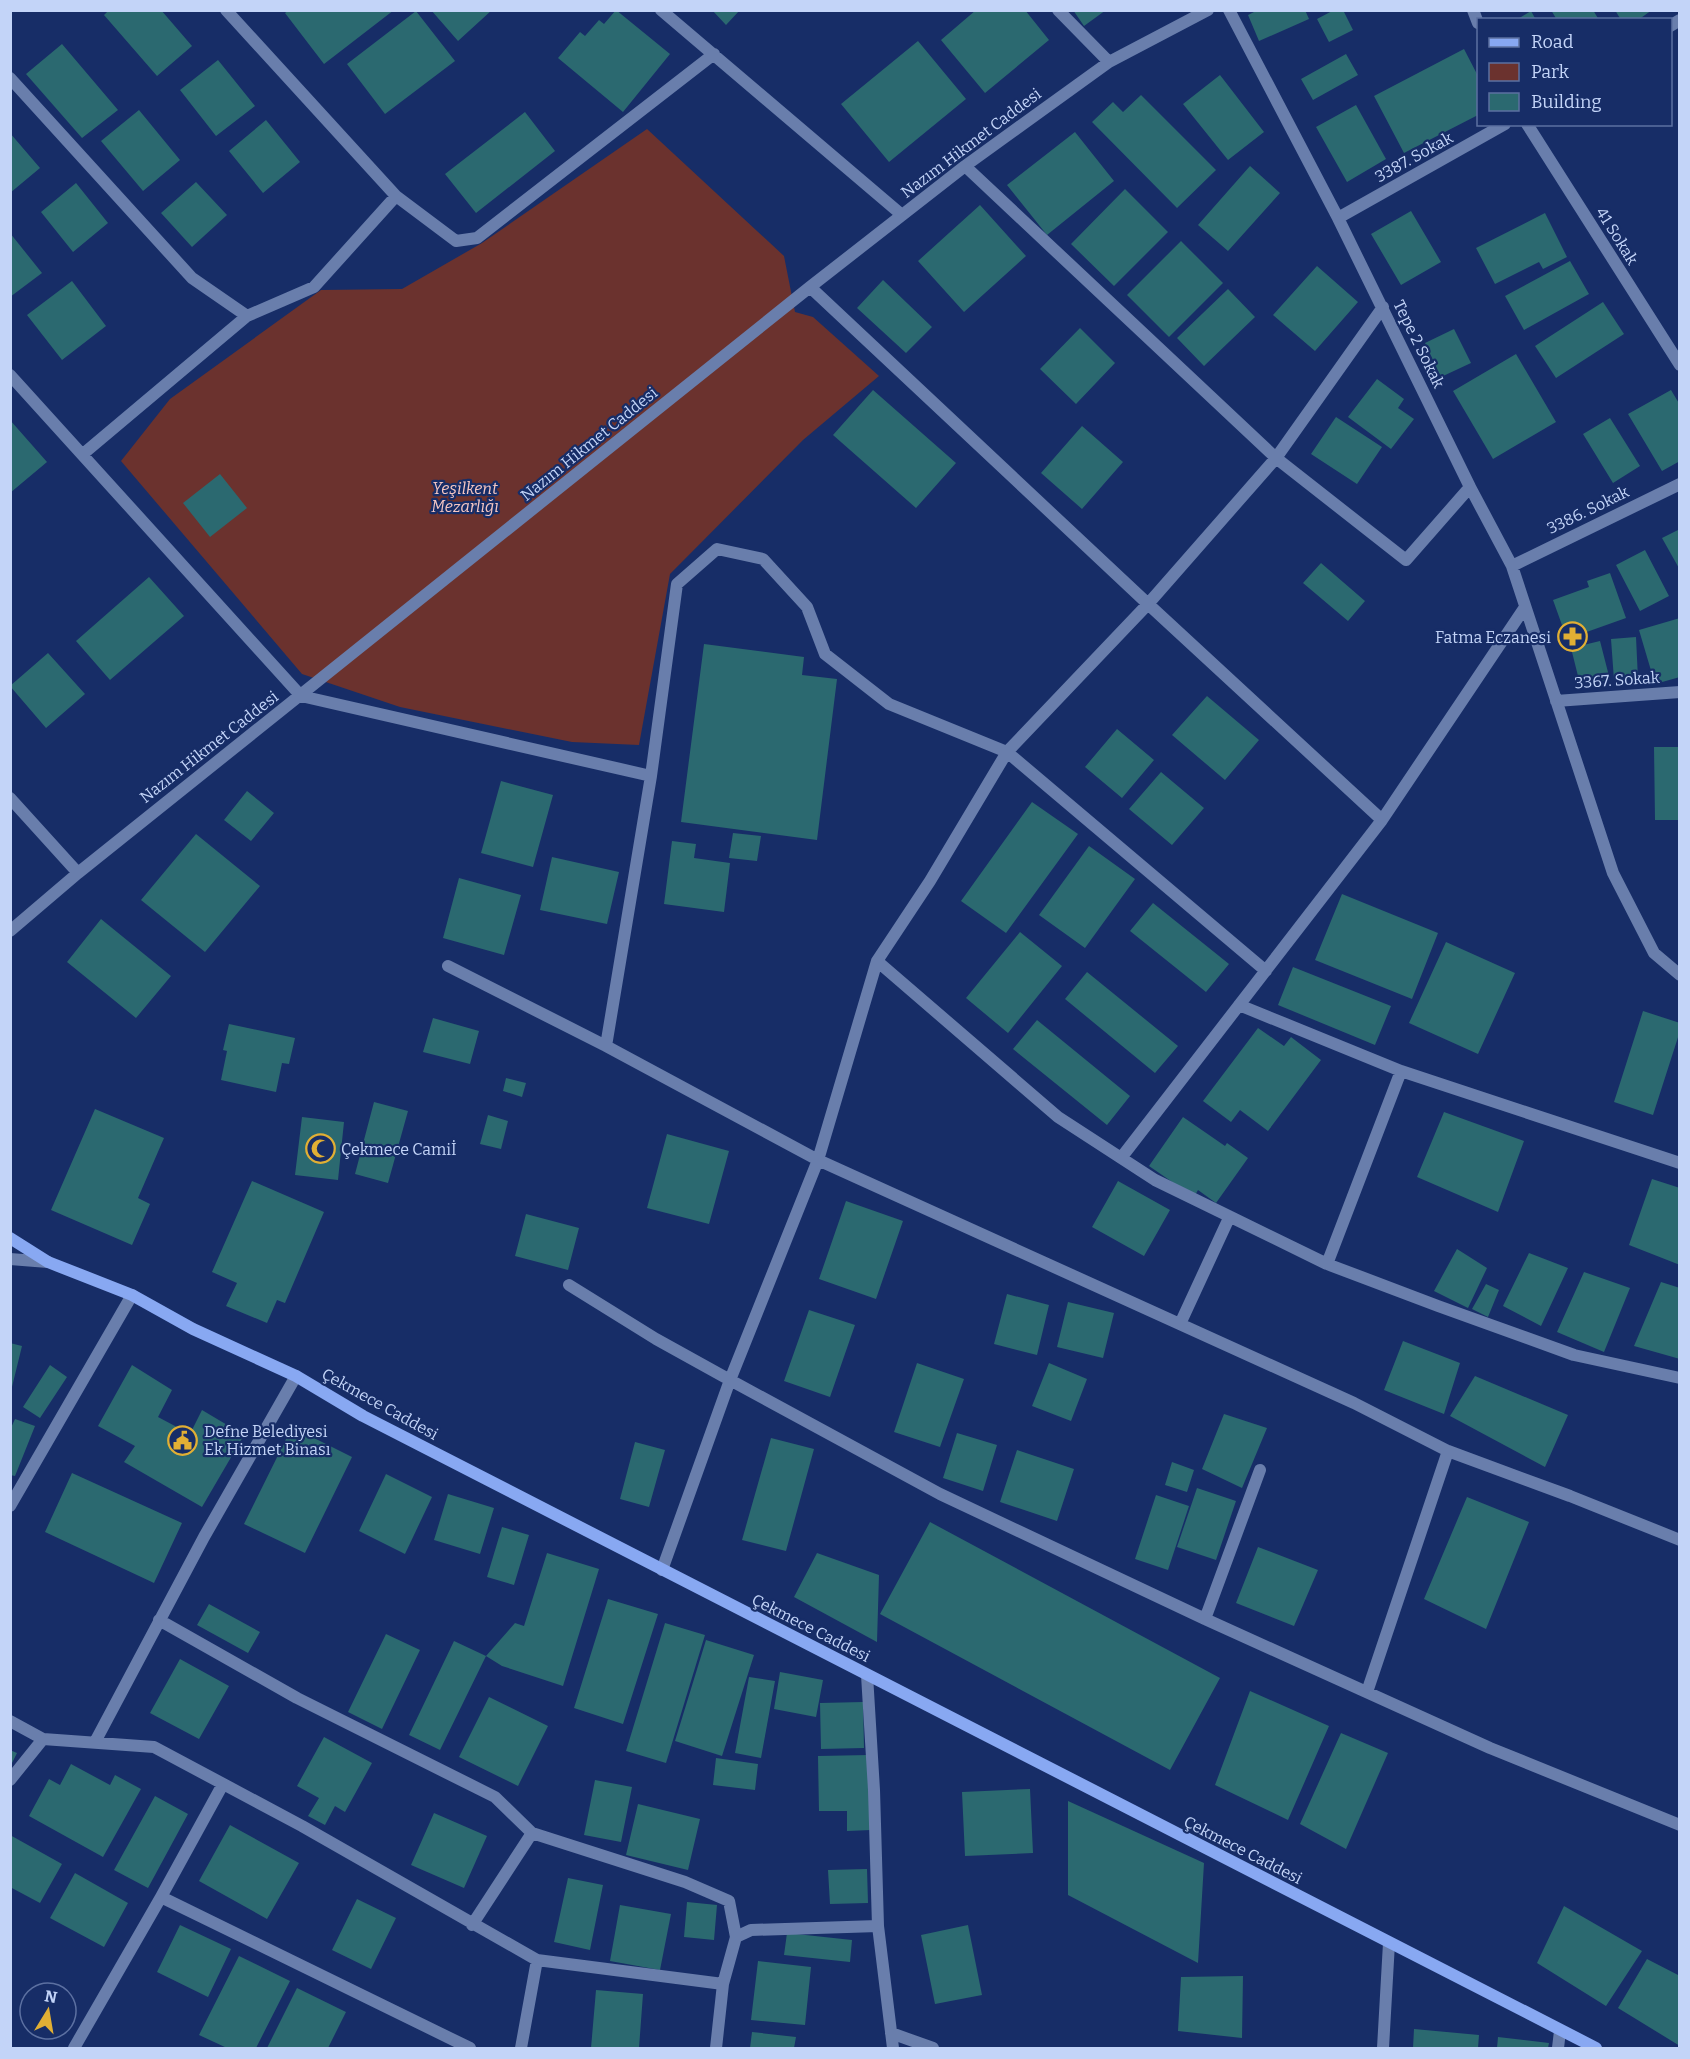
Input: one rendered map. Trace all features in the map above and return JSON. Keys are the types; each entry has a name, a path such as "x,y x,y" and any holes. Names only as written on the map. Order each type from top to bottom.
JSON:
{"main road":[{"name":"Çekmece Caddesi","path":"10,1238 48,1262 132,1295 193,1329 296,1376 363,1416 1596,2049"}],"street":[{"path":"226,10 396,196 456,241 477,238 714,54"},
{"path":"661,10 902,215"},
{"path":"1058,10 1109,62"},
{"name":"Nazım Hikmet Caddesi","path":"10,931 78,873 810,287 965,166 1109,62 1208,10"},
{"name":"Tepe 2 Sokak","path":"1228,10 1338,218 1470,487 1512,566 1613,873 1654,953 1680,975"},
{"path":"10,78 192,278 247,316"},
{"name":"3387. Sokak","path":"1338,218 1501,126"},
{"name":"41 Sokak","path":"1528,126 1680,365"},
{"path":"965,166 1276,458 1406,560 1470,487"},
{"path":"83,454 247,316 314,287 396,196"},
{"path":"810,287 1382,820"},
{"path":"662,1570 730,1380 818,1160 877,961 930,881 1007,752 1148,604 1276,458 1383,307"},
{"path":"10,375 301,696 651,776"},
{"name":"3386. Sokak","path":"1512,566 1680,484"},
{"path":"606,1046 651,776 677,584 717,549 763,559 807,607 825,654 889,704 1007,752 1266,971"},
{"path":"1121,1158 1382,820 1525,607"},
{"name":"3367. Sokak","path":"1556,701 1680,693"},
{"path":"10,798 78,873"},
{"path":"877,961 1058,1117 1155,1180 1327,1264 1574,1355 1680,1378"},
{"path":"448,966 606,1046 818,1160 1354,1403 1448,1451 1680,1540"},
{"path":"1239,1005 1401,1071 1680,1163"},
{"path":"1327,1264 1401,1071"},
{"path":"1180,1324 1229,1218"},
{"path":"10,1260 48,1262"},
{"path":"569,1285 656,1339 939,1494 1205,1619 1490,1748 1680,1825"},
{"path":"10,1506 132,1295"},
{"path":"95,1742 204,1537 296,1376"},
{"path":"1367,1692 1448,1451"},
{"path":"1205,1619 1260,1470"},
{"path":"159,1620 297,1698 495,1797 532,1833 671,1877 729,1901 736,1937 723,1984 716,2049"},
{"path":"867,1675 874,1790 878,1926 893,2049"},
{"path":"10,1720 43,1739 154,1747 302,1826 537,1960 723,1984"},
{"path":"10,1780 43,1739"},
{"path":"74,2049 223,1784"},
{"path":"472,1925 532,1833"},
{"path":"161,1897 470,2049"},
{"path":"736,1937 751,1930 878,1926"},
{"path":"1383,2049 1389,1944"},
{"path":"521,2049 537,1960"},
{"path":"1558,2049 1560,2031"},
{"path":"891,2033 933,2049"}],"green space":[{"name":"Yeşilkent Mezarlığı","path":"647,129 784,256 795,312 813,317 879,376 803,440 670,574 639,745 572,742 400,707 302,674 121,461 170,399 321,290 402,289 482,243"}],"building":[{"path":"109,10 161,10 192,46 157,76 104,15"},
{"path":"289,10 394,10 324,64 285,13"},
{"path":"431,10 492,10 458,41"},
{"path":"616,10 670,54 623,112 558,58 580,32 585,36 599,20 604,24"},
{"path":"712,10 740,10 726,25"},
{"path":"976,10 1025,10 1049,40 985,93 941,40"},
{"path":"1073,10 1106,10 1084,26"},
{"path":"1258,10 1305,10 1309,19 1259,41 1248,15"},
{"path":"1334,10 1343,10 1353,30 1329,42 1317,19"},
{"path":"1551,10 1593,10 1598,18 1556,18"},
{"path":"1615,10 1652,10 1641,18 1620,18"},
{"path":"416,11 455,61 385,114 347,64"},
{"path":"1531,11 1535,18 1519,18"},
{"path":"918,41 966,99 889,162 841,104"},
{"path":"62,44 118,110 82,138 26,74"},
{"path":"1464,49 1477,74 1477,116 1404,153 1374,96"},
{"path":"1346,54 1358,75 1313,100 1301,79"},
{"path":"218,60 255,106 216,136 180,90"},
{"path":"1220,75 1264,132 1228,160 1183,104"},
{"path":"1141,95 1216,170 1177,208 1092,122 1113,102 1123,112"},
{"path":"1356,105 1386,159 1347,182 1316,127"},
{"path":"139,110 180,160 143,191 101,141"},
{"path":"525,112 555,151 476,213 445,174"},
{"path":"266,120 300,162 263,193 229,151"},
{"path":"1075,132 1114,181 1047,235 1007,185"},
{"path":"10,133 40,168 10,193"},
{"path":"1250,166 1280,193 1228,251 1198,225"},
{"path":"196,182 227,215 192,247 161,213"},
{"path":"76,183 108,223 73,252 41,212"},
{"path":"1125,189 1168,232 1114,286 1071,244"},
{"path":"980,205 1026,256 964,312 918,261"},
{"path":"1411,211 1441,262 1401,285 1371,234"},
{"path":"1545,213 1567,257 1543,269 1539,262 1495,284 1476,248"},
{"path":"10,233 42,273 10,297"},
{"path":"1181,241 1223,283 1169,337 1127,295"},
{"path":"1570,261 1589,294 1524,330 1505,296"},
{"path":"1317,266 1358,302 1315,351 1273,315"},
{"path":"883,280 932,327 906,353 857,308"},
{"path":"72,281 106,326 62,360 27,315"},
{"path":"1228,289 1255,317 1204,366 1177,338"},
{"path":"1603,302 1624,334 1556,378 1535,346"},
{"path":"1080,328 1115,363 1076,404 1040,369"},
{"path":"1454,329 1471,363 1441,377 1425,343"},
{"path":"1516,354 1556,422 1493,459 1453,391"},
{"path":"1377,379 1404,399 1398,408 1414,419 1391,449 1348,417"},
{"path":"873,390 956,463 916,508 833,435"},
{"path":"1671,390 1680,405 1680,461 1662,471 1628,414"},
{"path":"1336,417 1382,447 1357,484 1311,454"},
{"path":"1610,418 1640,466 1613,483 1583,434"},
{"path":"10,420 47,462 10,493"},
{"path":"1082,426 1123,462 1082,509 1041,473"},
{"path":"220,474 247,508 210,537 183,503"},
{"path":"1680,529 1680,570 1662,538"},
{"path":"1645,550 1669,596 1640,611 1616,565"},
{"path":"1321,563 1365,601 1348,621 1303,583"},
{"path":"1610,573 1626,618 1567,639 1553,600 1589,587 1587,581"},
{"path":"149,577 184,616 110,680 76,641"},
{"path":"1680,618 1680,677 1655,684 1639,630"},
{"path":"1636,637 1638,679 1614,680 1611,639"},
{"path":"1600,641 1610,680 1581,688 1571,648"},
{"path":"704,644 804,657 802,675 837,679 817,840 681,822"},
{"path":"48,653 85,694 46,728 10,686"},
{"path":"1207,696 1259,740 1225,780 1172,735"},
{"path":"1117,729 1154,760 1122,798 1085,767"},
{"path":"1654,747 1680,747 1680,820 1655,820"},
{"path":"1161,772 1204,808 1172,845 1129,809"},
{"path":"501,781 553,795 533,867 481,853"},
{"path":"247,791 274,813 251,841 224,820"},
{"path":"1032,802 1078,834 1006,933 961,901"},
{"path":"733,833 761,836 757,861 729,858"},
{"path":"196,834 260,886 205,952 141,900"},
{"path":"672,841 696,844 694,858 730,863 724,912 664,904"},
{"path":"1089,846 1135,879 1085,948 1039,915"},
{"path":"552,857 619,872 607,924 540,910"},
{"path":"459,878 521,895 504,955 443,938"},
{"path":"1342,894 1438,933 1412,999 1315,960"},
{"path":"1153,903 1229,964 1206,992 1130,931"},
{"path":"101,919 171,976 136,1018 67,962"},
{"path":"1020,932 1062,966 1008,1033 966,998"},
{"path":"1446,942 1515,973 1478,1054 1409,1023"},
{"path":"1293,967 1391,1006 1375,1045 1278,1005"},
{"path":"1087,972 1178,1046 1155,1073 1065,999"},
{"path":"1643,1011 1680,1023 1680,1031 1653,1115 1614,1102"},
{"path":"433,1018 479,1031 470,1064 423,1052"},
{"path":"1037,1020 1130,1096 1107,1125 1013,1049"},
{"path":"229,1024 295,1038 289,1064 282,1063 276,1092 221,1080 227,1051 223,1050"},
{"path":"1258,1028 1284,1046 1291,1037 1321,1060 1268,1131 1240,1110 1231,1122 1203,1101"},
{"path":"506,1078 526,1083 522,1097 503,1091"},
{"path":"374,1102 408,1111 388,1183 355,1174"},
{"path":"95,1109 164,1138 138,1198 150,1204 132,1245 51,1210"},
{"path":"1444,1112 1524,1141 1498,1212 1417,1177"},
{"path":"488,1115 508,1121 501,1149 480,1144"},
{"name":"Çekmece Camiİ","path":"302,1117 344,1122 338,1180 295,1175"},
{"path":"1183,1117 1225,1146 1227,1143 1248,1158 1216,1203 1198,1190 1194,1197 1149,1166"},
{"path":"667,1134 729,1151 709,1224 647,1208"},
{"path":"1652,1179 1680,1188 1680,1265 1629,1245"},
{"path":"252,1181 324,1212 285,1303 277,1300 267,1323 226,1306 237,1283 212,1272"},
{"path":"1118,1181 1170,1210 1144,1256 1092,1227"},
{"path":"846,1201 903,1221 876,1299 819,1279"},
{"path":"526,1214 579,1228 568,1270 515,1256"},
{"path":"1457,1249 1487,1268 1468,1308 1434,1291"},
{"path":"1529,1253 1568,1268 1541,1326 1503,1306"},
{"path":"1584,1272 1630,1288 1604,1352 1557,1332"},
{"path":"1661,1282 1680,1288 1680,1359 1634,1346"},
{"path":"1486,1284 1499,1290 1488,1317 1472,1309"},
{"path":"1007,1294 1049,1305 1037,1355 994,1344"},
{"path":"1068,1302 1114,1313 1103,1358 1057,1347"},
{"path":"809,1310 855,1325 830,1397 784,1381"},
{"path":"1403,1341 1460,1363 1444,1414 1384,1390"},
{"path":"10,1343 22,1346 11,1391 10,1390"},
{"path":"917,1363 964,1379 940,1447 894,1432"},
{"path":"1049,1363 1087,1379 1071,1421 1032,1406"},
{"path":"50,1365 67,1377 40,1418 23,1407"},
{"name":"Defne Belediyesi Ek Hizmet Binası","path":"132,1365 172,1390 158,1417 190,1434 202,1410 244,1435 202,1507 124,1462 135,1446 98,1426"},
{"path":"1475,1376 1568,1415 1545,1467 1450,1416"},
{"path":"1224,1414 1267,1428 1242,1488 1202,1469"},
{"path":"15,1419 35,1426 15,1476 10,1475 10,1430"},
{"path":"292,1427 352,1457 305,1553 244,1524"},
{"path":"957,1433 997,1445 983,1491 943,1478"},
{"path":"771,1438 814,1449 786,1551 742,1540"},
{"path":"635,1442 665,1450 649,1507 620,1499"},
{"path":"1017,1450 1074,1469 1057,1521 1000,1502"},
{"path":"1172,1462 1194,1470 1187,1492 1165,1485"},
{"path":"72,1473 182,1523 154,1583 45,1532"},
{"path":"386,1474 432,1497 405,1554 359,1531"},
{"path":"1197,1488 1236,1501 1216,1560 1177,1547"},
{"path":"448,1494 494,1508 480,1554 434,1540"},
{"path":"1156,1495 1189,1506 1168,1570 1135,1559"},
{"path":"1467,1497 1529,1522 1486,1629 1424,1599"},
{"path":"930,1522 1220,1678 1170,1770 880,1614"},
{"path":"502,1527 529,1535 514,1585 487,1577"},
{"path":"1258,1547 1318,1570 1294,1626 1236,1603"},
{"path":"547,1553 599,1569 563,1686 502,1666 486,1656 515,1623 524,1626"},
{"path":"817,1553 879,1575 877,1642 794,1597"},
{"path":"608,1599 658,1614 623,1724 574,1708"},
{"path":"209,1604 260,1632 248,1653 197,1625"},
{"path":"665,1623 705,1635 666,1763 626,1751"},
{"path":"386,1634 420,1650 382,1729 348,1712"},
{"path":"706,1640 754,1655 722,1756 675,1741"},
{"path":"454,1641 486,1656 440,1750 409,1735"},
{"path":"180,1659 229,1686 199,1739 150,1713"},
{"path":"780,1672 823,1680 816,1717 774,1709"},
{"path":"749,1677 775,1681 761,1758 735,1753"},
{"path":"1250,1691 1329,1726 1288,1820 1215,1785"},
{"path":"489,1697 548,1726 518,1786 459,1757"},
{"path":"863,1702 864,1748 821,1749 820,1703"},
{"path":"1341,1733 1388,1753 1346,1849 1300,1824"},
{"path":"324,1737 372,1763 345,1812 335,1806 325,1825 308,1816 319,1798 297,1786"},
{"path":"10,1750 17,1753 10,1767"},
{"path":"869,1755 871,1830 847,1831 847,1811 819,1811 818,1756"},
{"path":"716,1758 758,1764 755,1790 713,1785"},
{"path":"71,1764 110,1785 115,1775 141,1789 103,1857 29,1816 49,1779 60,1785"},
{"path":"595,1780 632,1787 621,1842 584,1835"},
{"path":"1030,1789 1033,1853 965,1856 962,1792"},
{"path":"155,1796 188,1814 148,1888 114,1870"},
{"path":"1068,1801 1204,1863 1198,1963 1068,1895"},
{"path":"638,1804 700,1819 688,1870 626,1855"},
{"path":"434,1813 487,1836 464,1888 411,1865"},
{"path":"230,1825 299,1863 267,1919 199,1881"},
{"path":"10,1835 62,1864 40,1903 10,1887"},
{"path":"867,1869 868,1903 830,1904 828,1870"},
{"path":"75,1873 128,1903 104,1947 50,1918"},
{"path":"568,1878 603,1885 590,1950 554,1942"},
{"path":"357,1899 396,1918 371,1969 332,1950"},
{"path":"687,1902 717,1905 714,1940 684,1937"},
{"path":"620,1905 671,1914 660,1970 610,1961"},
{"path":"1564,1906 1642,1951 1606,2006 1537,1963"},
{"path":"180,1925 231,1949 208,1997 157,1972"},
{"path":"968,1925 982,1995 935,2004 921,1935"},
{"path":"787,1933 852,1940 850,1962 784,1955"},
{"path":"239,1956 290,1981 256,2048 227,2048 199,2035"},
{"path":"1647,1959 1680,1976 1680,2046 1618,2008"},
{"path":"758,1961 811,1967 805,2025 751,2020"},
{"path":"1243,1976 1242,2038 1178,2031 1181,1977"},
{"path":"297,1988 346,2012 328,2048 267,2048"},
{"path":"596,1990 643,1994 639,2048 591,2048"},
{"path":"1414,2029 1479,2035 1478,2048 1413,2048"},
{"path":"752,2032 796,2037 794,2048 750,2048"},
{"path":"1498,2037 1549,2043 1548,2048 1497,2048"}],"place":[{"name":"Fatma Eczanesi","path":"1572,637"},
{"name":"Çekmece Camiİ","path":"320,1149"},
{"name":"Defne Belediyesi Ek Hizmet Binası","path":"183,1440"}]}
